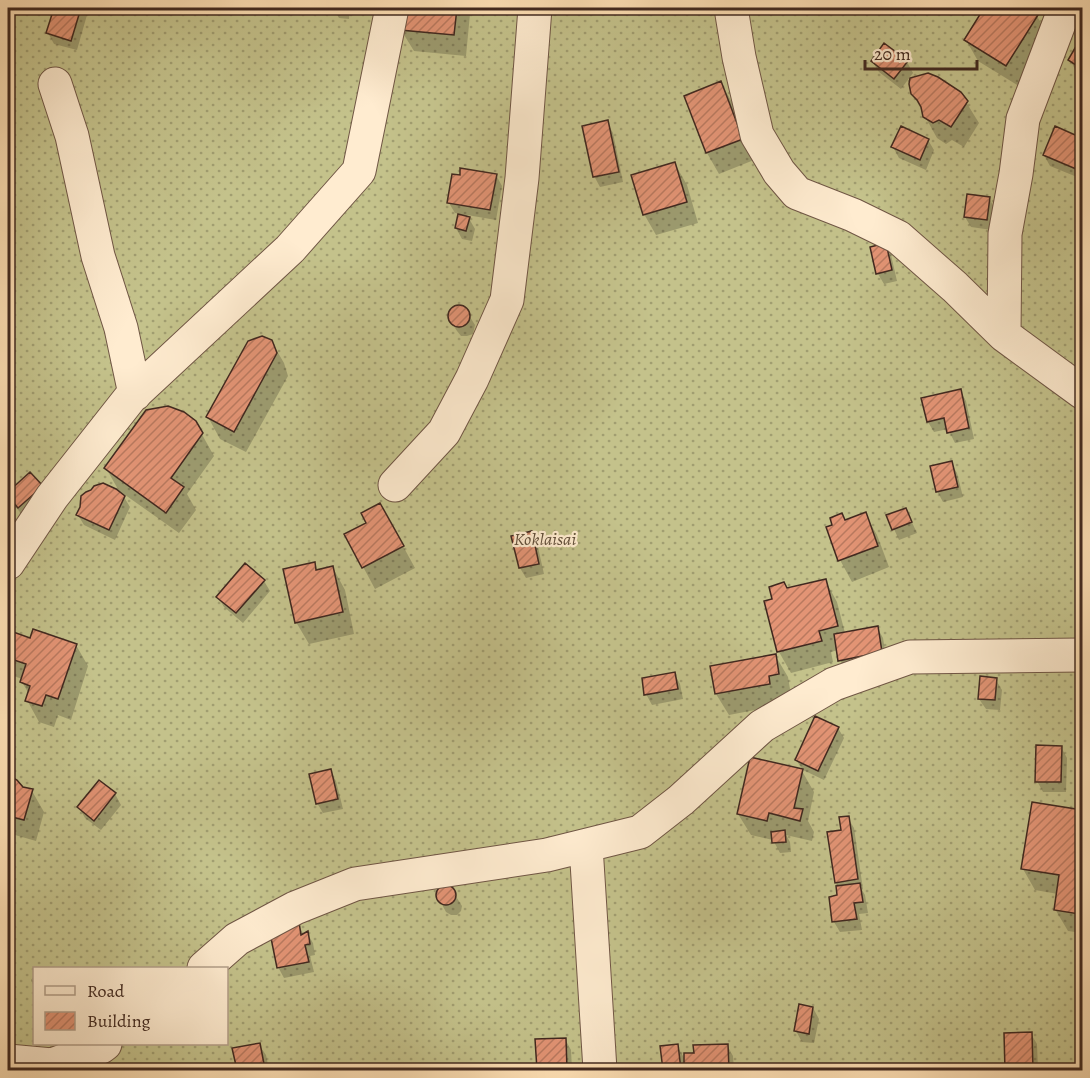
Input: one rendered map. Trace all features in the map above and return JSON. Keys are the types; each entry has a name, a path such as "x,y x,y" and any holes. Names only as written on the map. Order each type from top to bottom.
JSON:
{"street":[{"path":"8,563 52,497 130,398 290,249 359,171 392,8"},
{"path":"395,485 444,432 472,379 507,300 522,178 535,8"},
{"path":"731,8 739,57 758,135 779,172 797,193 853,214 898,237 956,287 1004,335 1083,392"},
{"path":"1004,335 1005,234 1023,119 1065,8"},
{"path":"55,84 72,136 99,256 121,328 135,394"},
{"path":"206,967 237,939 294,908 355,884 547,855 640,832 681,800 762,726 834,684 910,657 1083,655"},
{"path":"586,846 600,1071"},
{"path":"8,1061 46,1068 104,1045"}],"green space":[{"name":"Koklaisai","path":"8,8 1082,8 1082,1070 8,1070"}],"building":[{"path":"54,8 81,8 71,41 46,33"},
{"path":"402,8 457,8 454,35 400,30"},
{"path":"984,8 1026,8 1038,15 1006,66 964,40"},
{"path":"1082,36 1082,69 1068,60"},
{"path":"884,43 908,61 894,79 871,61"},
{"path":"928,73 961,92 968,101 951,127 939,120 933,123 923,117 921,107 911,94 910,78"},
{"path":"721,81 743,139 706,153 684,96"},
{"path":"608,120 619,172 593,177 582,126"},
{"path":"901,126 929,139 920,160 891,147"},
{"path":"1055,126 1082,138 1082,154 1076,169 1043,155"},
{"path":"675,162 687,202 643,215 631,175"},
{"path":"460,168 497,174 490,210 447,203 452,174 460,175"},
{"path":"967,194 990,197 987,220 964,217"},
{"path":"458,214 470,217 466,231 455,228"},
{"path":"886,243 892,270 876,274 870,247"},
{"path":"459,305 467,308 470,316 467,324 459,327 451,324 448,316 451,308"},
{"path":"262,336 272,340 277,353 234,432 206,417 248,341"},
{"path":"961,389 969,428 947,433 944,418 927,422 921,398"},
{"path":"168,406 184,412 196,421 203,433 171,478 184,487 166,513 104,468 146,410"},
{"path":"952,461 958,487 936,492 930,466"},
{"path":"30,472 43,486 18,508 8,496 8,492"},
{"path":"103,483 125,496 109,530 76,515 80,507 81,496 94,486"},
{"path":"380,503 404,546 362,568 344,534 366,523 361,513"},
{"path":"906,508 912,522 892,530 886,515"},
{"path":"866,512 878,546 838,561 826,527 832,525 830,518 842,513 845,520"},
{"path":"532,531 539,564 519,568 511,536"},
{"path":"315,562 316,570 333,566 343,612 295,623 283,569"},
{"path":"245,563 265,580 236,613 216,597"},
{"path":"826,579 838,626 819,631 822,641 777,652 764,601 772,599 769,587 784,582 787,588"},
{"path":"878,626 882,652 838,661 834,634"},
{"path":"33,629 77,644 58,699 46,695 42,706 25,701 30,686 20,682 26,664 8,658 8,630 30,638"},
{"path":"776,654 779,674 769,676 770,684 715,694 710,666"},
{"path":"675,672 678,689 644,695 642,678"},
{"path":"980,676 997,678 995,700 978,699"},
{"path":"815,716 839,727 818,771 795,760"},
{"path":"1036,745 1062,746 1061,782 1035,782"},
{"path":"750,757 803,769 794,808 803,809 800,821 769,813 767,821 737,814"},
{"path":"331,769 338,799 316,804 309,774"},
{"path":"8,775 23,787 33,789 24,820 8,816"},
{"path":"99,780 116,793 94,821 77,807"},
{"path":"1032,802 1082,810 1082,893 1079,914 1054,910 1059,875 1021,869"},
{"path":"849,816 858,879 835,883 827,832 841,830 839,817"},
{"path":"785,830 786,842 772,843 771,832"},
{"path":"860,883 863,902 854,903 857,919 832,922 829,897 837,895 836,886"},
{"path":"446,885 453,888 456,895 453,902 446,905 439,902 436,895 439,888"},
{"path":"299,922 301,935 308,931 310,944 305,945 309,962 277,968 269,928"},
{"path":"799,1004 813,1007 809,1034 794,1031"},
{"path":"1032,1032 1033,1070 1005,1070 1004,1033"},
{"path":"566,1038 567,1070 537,1070 535,1039"},
{"path":"260,1043 264,1064 237,1070 232,1048"},
{"path":"678,1044 681,1070 663,1070 660,1046"},
{"path":"728,1044 729,1070 684,1070 684,1053 694,1053 693,1045"}]}
